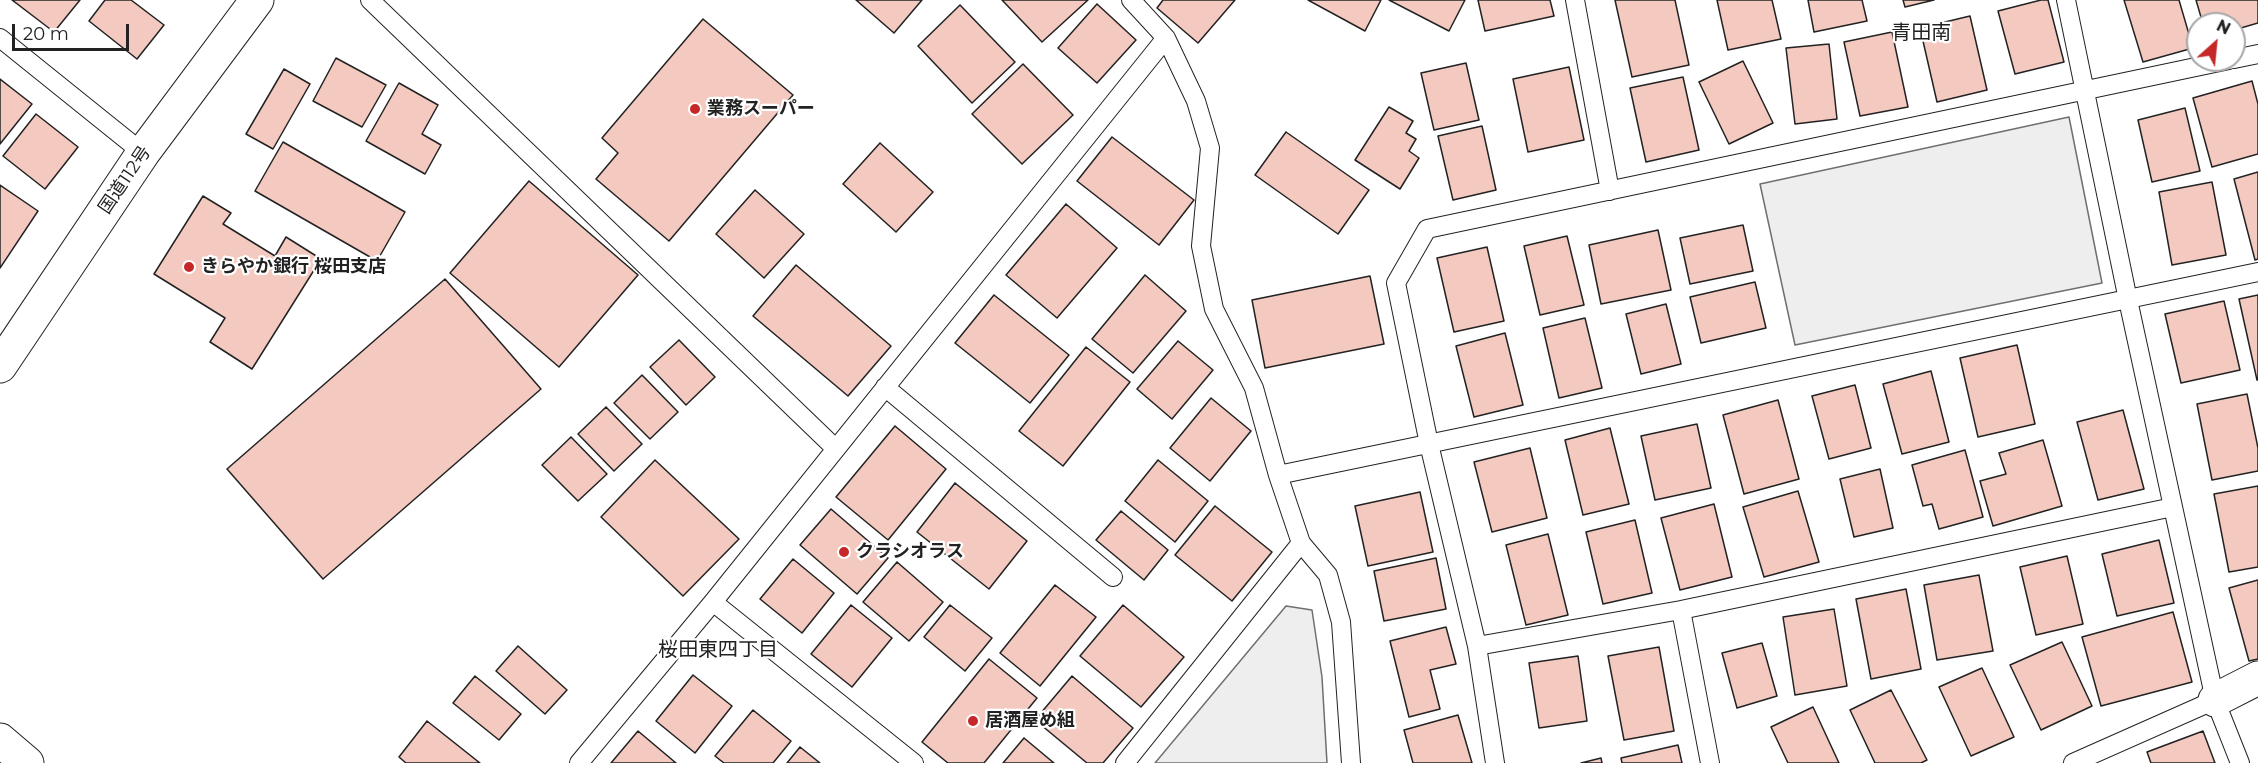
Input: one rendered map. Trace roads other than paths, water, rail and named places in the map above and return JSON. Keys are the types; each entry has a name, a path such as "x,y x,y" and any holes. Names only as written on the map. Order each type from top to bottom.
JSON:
{"main road":[{"name":"国道112号","path":"0,366 143,153 256,0"},
{"path":"2215,700 2258,678"},
{"path":"0,740 27,763"}],"lane":[{"path":"370,0 835,448"},
{"path":"1131,0 1166,38 1196,100 1210,148 1201,246 1214,309 1254,388 1278,475 1301,543 1328,575 1341,622 1351,763"},
{"path":"1575,0 1610,191"},
{"path":"2066,0 2128,300 2215,700 2240,763"},
{"path":"0,38 143,153"},
{"path":"579,763 713,602 1166,38"},
{"path":"1495,763 1477,646 1429,444 1396,283 1427,229 2186,69"},
{"path":"1278,475 2258,272"},
{"path":"885,387 1113,577"},
{"path":"1477,646 1681,610 2173,507"},
{"path":"1125,763 1301,543"},
{"path":"713,602 914,763"},
{"path":"1681,610 1710,763"},
{"path":"2073,763 2215,700"}],"place":[{"name":"業務スーパー","path":"695,109"},
{"name":"きらやか銀行 桜田支店","path":"189,267"},
{"name":"クラシオラス","path":"844,552"},
{"name":"居酒屋め組","path":"973,721"}],"district":[{"name":"青田南","path":"1921,33"},
{"name":"桜田東四丁目","path":"718,650"}]}
